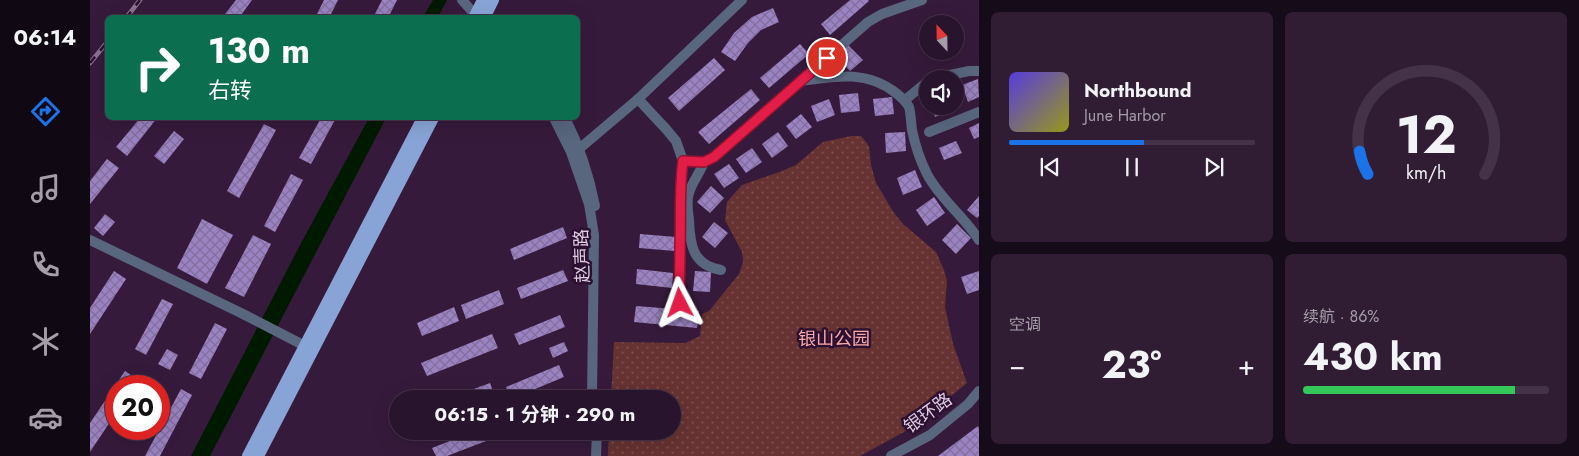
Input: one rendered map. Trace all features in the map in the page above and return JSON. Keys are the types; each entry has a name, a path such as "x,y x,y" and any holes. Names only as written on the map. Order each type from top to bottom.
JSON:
{"main road":[{"path":"481,11 493,0"},
{"path":"248,456 422,120"},
{"path":"258,456 432,120"}],"street":[{"path":"462,0 481,11"},
{"path":"579,149 638,99 742,0"},
{"path":"683,161 704,162 714,157 868,22 882,14 922,0"},
{"path":"964,72 979,71"},
{"path":"800,81 856,76 871,78 884,84 905,100 909,108 915,143 934,188 971,226 979,240"},
{"path":"905,100 919,88"},
{"path":"638,99 676,141 683,161 679,205 680,248 678,276 680,303"},
{"path":"929,132 979,112"},
{"path":"555,120 571,152 589,204 594,235 592,390"},
{"name":"赵声路","path":"566,120 579,149 592,188 600,238 598,390"},
{"path":"704,162 700,174 689,192 690,243 697,257 710,267 720,270"},
{"path":"90,240 304,346"},
{"name":"银环路","path":"891,456 930,435 968,404 979,391"},
{"path":"589,456 590,440"},
{"path":"596,456 597,440"}],"green space":[{"name":"银山公园","path":"851,136 861,136 869,146 871,165 876,183 894,213 903,224 936,252 947,281 945,307 953,344 967,383 913,427 860,456 608,456 609,440 681,440 681,390 611,390 614,342 685,343 700,336 702,314 709,311 739,274 743,262 742,252 725,220 727,202 742,185 796,165 823,142"}],"shaded area":[{"path":"433,0 447,0 439,15 424,15"},
{"path":"368,120 385,120 210,456 191,456 300,245"}],"building":[{"path":"236,0 252,0 241,15 224,15"},
{"path":"324,0 338,0 330,15 316,15"},
{"path":"382,0 397,0 390,15 374,15"},
{"path":"850,0 869,1 830,35 821,24"},
{"path":"773,8 779,22 761,30 748,43 735,61 721,52 734,33 752,17"},
{"path":"800,44 809,54 769,88 760,78"},
{"path":"848,45 863,60 850,71 836,56"},
{"path":"714,58 725,70 679,111 668,98"},
{"path":"978,79 979,97 968,102 964,84"},
{"path":"751,89 760,100 709,144 698,132"},
{"path":"858,93 860,111 841,113 839,95"},
{"path":"892,97 894,114 875,116 873,99"},
{"path":"829,99 835,115 817,122 811,106"},
{"path":"801,114 812,127 796,139 786,126"},
{"path":"138,120 155,120 127,156 116,147"},
{"path":"320,120 335,120 311,164 299,158"},
{"path":"979,123 979,137 974,139 969,128"},
{"path":"264,124 276,130 239,198 227,191"},
{"path":"174,131 184,139 164,164 154,156"},
{"path":"778,132 788,146 772,158 762,144"},
{"path":"905,132 906,151 886,153 885,133"},
{"path":"956,141 962,153 944,160 939,148"},
{"path":"752,148 762,162 746,173 736,159"},
{"path":"107,159 119,168 90,204 90,181"},
{"path":"729,164 739,178 724,188 714,174"},
{"path":"915,170 922,187 903,195 897,178"},
{"path":"291,174 303,180 275,232 264,226"},
{"path":"711,186 724,198 710,213 697,202"},
{"path":"979,196 979,216 977,218 967,210"},
{"path":"934,197 945,213 927,226 916,210"},
{"path":"105,214 115,222 103,236 94,228"},
{"path":"202,219 233,235 207,284 177,268"},
{"path":"714,222 728,233 715,248 702,237"},
{"path":"957,224 971,238 956,254 942,240"},
{"path":"563,227 567,238 514,260 510,249"},
{"path":"640,234 676,237 675,251 639,248"},
{"path":"253,235 271,244 244,297 225,288"},
{"path":"637,269 673,273 672,288 636,284"},
{"path":"563,270 568,281 521,299 517,288"},
{"path":"114,271 126,279 90,334 90,308"},
{"path":"695,271 711,272 710,292 693,291"},
{"path":"979,271 979,290 967,294 961,277"},
{"path":"499,290 504,304 466,319 461,305"},
{"path":"162,299 173,304 146,355 135,349"},
{"path":"636,306 699,311 697,328 634,322"},
{"path":"454,307 459,321 422,336 417,323"},
{"path":"560,315 565,327 519,345 514,334"},
{"path":"215,323 227,329 201,379 189,373"},
{"path":"492,334 498,348 427,376 421,363"},
{"path":"564,342 568,351 553,358 549,348"},
{"path":"167,349 178,355 170,370 158,364"},
{"path":"559,365 564,377 533,390 507,390 506,387"},
{"path":"125,371 131,375 122,375"},
{"path":"490,383 493,390 471,390"},
{"path":"181,389 192,395 170,437 170,409"},
{"path":"105,401 105,430 90,452 90,423"},
{"path":"978,426 979,456 938,456"},
{"path":"154,440 168,440 160,456 145,456"},
{"path":"452,440 489,440 447,456 436,456 432,448"}],"railway":[{"path":"128,15 140,0"},
{"path":"90,63 105,45"}],"route":[{"path":"680,303 678,276 680,248 679,205 683,161 704,162 714,157 827,58"}]}
